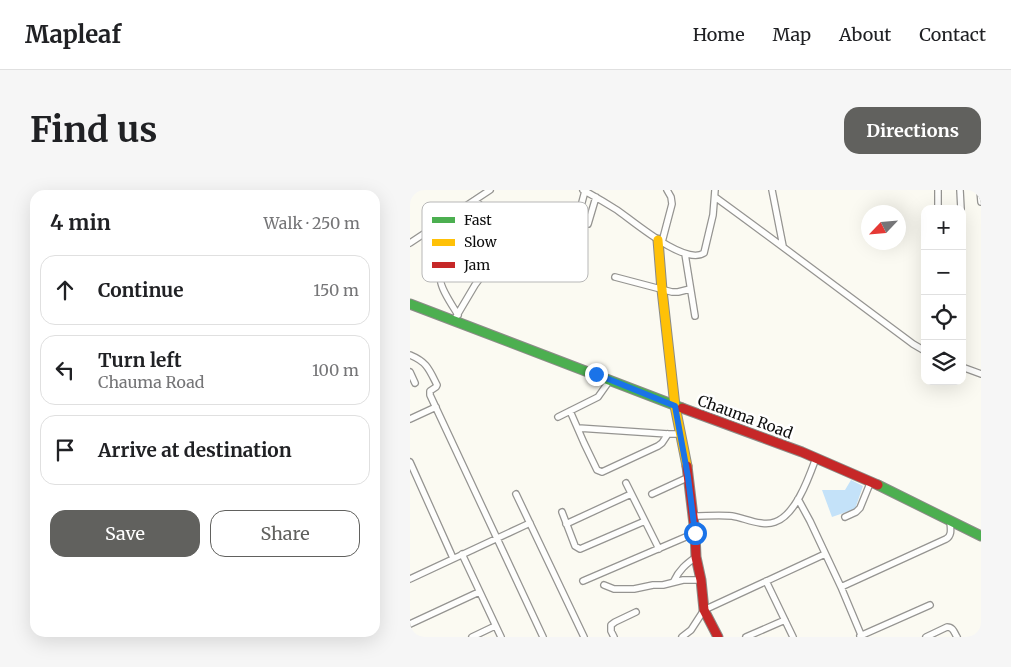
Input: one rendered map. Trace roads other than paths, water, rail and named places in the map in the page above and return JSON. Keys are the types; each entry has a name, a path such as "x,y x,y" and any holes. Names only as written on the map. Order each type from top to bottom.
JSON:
{"street":[{"path":"472,202 490,190"},
{"path":"667,190 672,204 660,241 662,290 675,406 688,477 696,557 701,580 704,610 718,637"},
{"path":"584,191 616,210 660,241 685,254 696,256 704,253 713,215 715,190"},
{"path":"772,190 783,246"},
{"path":"938,190 938,205"},
{"path":"960,190 961,205"},
{"path":"980,190 981,202"},
{"path":"588,224 596,197"},
{"path":"715,197 921,349"},
{"path":"410,243 422,235"},
{"path":"685,254 695,316"},
{"path":"615,277 662,290 675,292 690,289"},
{"path":"440,282 456,318"},
{"path":"456,318 478,282"},
{"name":"Chauma Road","path":"410,304 456,318 675,406 816,458 871,481 981,536"},
{"path":"410,355 420,358 437,385 430,393 543,637"},
{"path":"966,368 981,374"},
{"path":"410,372 415,383"},
{"path":"558,417 598,398 610,380"},
{"path":"410,419 436,407"},
{"path":"570,411 597,470 602,472 658,446 668,434"},
{"path":"578,428 681,434"},
{"path":"693,516 732,516 760,523 774,523 784,517 798,499 816,458"},
{"path":"410,462 453,558"},
{"path":"652,494 688,477"},
{"path":"845,517 860,508 871,481"},
{"path":"626,483 659,549"},
{"path":"516,494 584,637"},
{"path":"566,524 631,494"},
{"path":"798,499 841,587 860,636 930,605"},
{"path":"562,512 575,546 580,549 645,521"},
{"path":"841,587 950,537 950,520"},
{"path":"410,578 530,522"},
{"path":"583,581 695,533"},
{"path":"462,554 501,637"},
{"path":"682,637 692,630 704,610 825,554"},
{"path":"674,581 683,566 696,557"},
{"path":"604,585 614,589 634,589 663,585 674,581 701,580"},
{"path":"766,581 793,637"},
{"path":"410,624 479,592"},
{"path":"614,637 611,625 636,612"},
{"path":"746,637 785,620"},
{"path":"472,637 495,626"},
{"path":"926,637 947,627 952,628 957,637"}],"water":[{"path":"851,480 863,486 855,509 832,517 822,490 845,490"}]}
